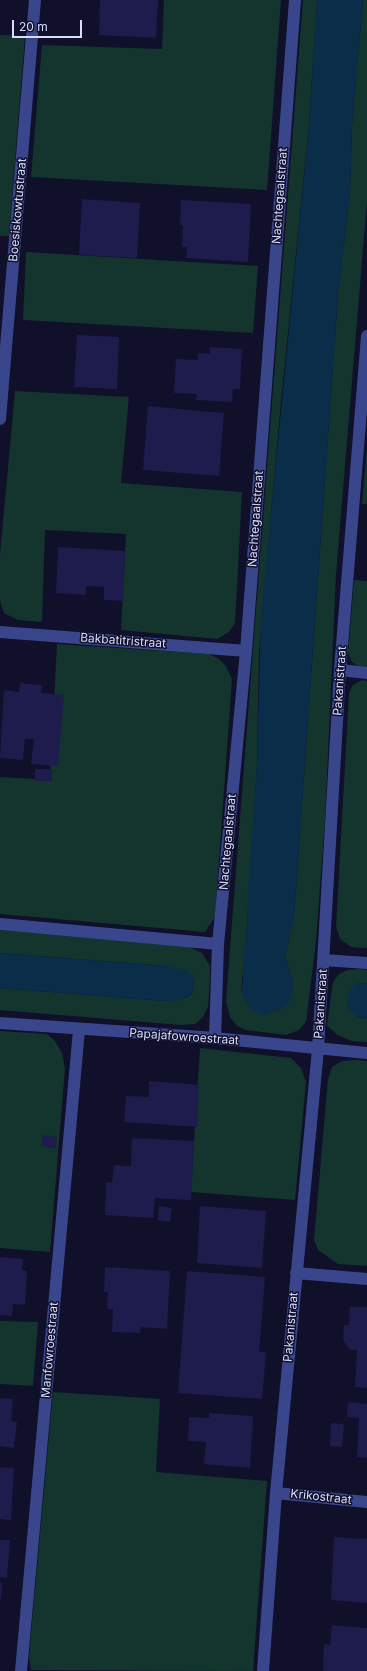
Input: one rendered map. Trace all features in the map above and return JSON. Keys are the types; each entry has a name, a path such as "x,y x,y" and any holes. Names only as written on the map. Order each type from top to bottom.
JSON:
{"street":[{"name":"Boesiskowtustraat","path":"0,419 35,0"},
{"name":"Nachtegaalstraat","path":"215,1038 218,944 246,651 295,0"},
{"name":"Pakanistraat","path":"263,1671 276,1492 318,1049 340,670 367,336"},
{"name":"Bakbatitristraat","path":"0,632 246,651"},
{"path":"340,670 367,673"},
{"path":"0,924 218,944"},
{"path":"324,960 367,963"},
{"name":"Papajafowroestraat","path":"0,1023 79,1030 215,1038 367,1053"},
{"name":"Manfowroestraat","path":"21,1671 79,1030"},
{"path":"296,1273 367,1279"},
{"name":"Krikostraat","path":"276,1492 367,1502"}],"green space":[{"path":"164,0 281,0 267,190 31,177 42,45 162,49"},
{"path":"303,0 317,0 309,125 281,401 259,650 257,766 247,928 241,992 293,983 285,956 294,917 338,294 350,193 352,124 363,0 367,0 367,201 336,574 325,820 316,941 306,1022 299,1030 286,1035 246,1030 237,1026 230,1017 226,1001"},
{"path":"0,35 25,36 9,236 0,236"},
{"path":"26,252 258,266 253,333 23,320"},
{"path":"15,391 129,397 121,483 242,492 235,623 229,632 217,639 121,630 126,534 45,530 42,622 18,620 4,613 0,600 0,555"},
{"path":"367,446 367,504 362,504"},
{"path":"354,580 367,581 367,668 361,668 352,662 348,653"},
{"path":"57,644 209,654 219,659 226,666 232,679 215,917 205,932 0,914 0,777 50,780"},
{"path":"362,680 367,681 367,948 351,947 340,939 336,927 349,693 353,685"},
{"path":"0,930 190,947 202,953 210,966 208,1007 203,1017 195,1024 181,1025 0,1010 0,988 166,1001 187,997 192,994 194,979 166,966 0,953"},
{"path":"347,970 367,970 367,983 355,984 356,1016 367,1019 367,1042 352,1041 337,1035 327,1025 333,982 339,974"},
{"path":"0,1031 47,1034 55,1041 62,1053 65,1068 50,1252 0,1248"},
{"path":"200,1048 291,1058 301,1068 306,1082 295,1200 191,1192"},
{"path":"342,1061 367,1061 367,1266 338,1264 318,1250 314,1240 328,1079 332,1067"},
{"path":"0,1321 38,1322 33,1386 0,1384"},
{"path":"53,1392 160,1399 156,1472 267,1481 253,1671 31,1670 29,1656"}],"water":[{"path":"317,0 363,0 352,124 350,193 338,294 294,917 285,956 293,983 292,999 283,1008 264,1015 249,1008 241,992 247,928 248,892 257,766 261,615 309,125"},
{"path":"0,953 166,966 185,970 191,974 194,979 192,994 179,1000 166,1001 0,988"},
{"path":"367,983 367,1019 356,1016 347,1007 348,994 355,984"}],"building":[{"path":"100,0 158,0 156,38 99,35"},
{"path":"82,199 140,203 137,258 79,255"},
{"path":"181,200 251,204 248,262 186,258 187,247 182,247 183,225 180,225"},
{"path":"77,335 119,337 117,389 74,387"},
{"path":"210,347 242,349 240,389 233,389 232,402 196,400 197,394 174,393 176,359 198,360 198,353 210,354"},
{"path":"148,406 224,413 219,476 143,470"},
{"path":"58,547 125,551 123,601 104,600 104,587 86,586 86,595 56,593"},
{"path":"20,683 42,685 41,693 64,695 58,766 31,764 34,739 25,739 23,760 0,758 4,690 19,692"},
{"path":"35,769 52,769 52,781 35,781"},
{"path":"149,1081 199,1085 197,1127 124,1122 126,1096 149,1097"},
{"path":"43,1135 57,1137 55,1149 41,1146"},
{"path":"132,1138 194,1141 191,1200 155,1198 153,1218 105,1215 106,1182 112,1183 114,1165 131,1166"},
{"path":"159,1206 172,1208 170,1222 158,1220"},
{"path":"200,1206 266,1211 262,1268 197,1263"},
{"path":"0,1257 23,1259 22,1270 27,1271 25,1305 13,1304 12,1316 0,1315"},
{"path":"105,1267 170,1271 167,1329 141,1327 140,1333 112,1332 113,1309 107,1309 108,1292 104,1292"},
{"path":"187,1271 265,1277 259,1352 266,1352 262,1399 178,1393"},
{"path":"350,1307 367,1307 367,1388 355,1387 357,1350 350,1350 343,1340 344,1325 349,1325"},
{"path":"0,1398 13,1399 11,1421 17,1422 14,1448 0,1446"},
{"path":"348,1402 367,1404 367,1458 357,1457 359,1418 347,1417"},
{"path":"209,1413 253,1416 250,1468 204,1464 206,1442 188,1441 189,1417 209,1418"},
{"path":"331,1423 344,1424 342,1447 330,1446"},
{"path":"0,1467 14,1468 11,1520 0,1519"},
{"path":"334,1537 367,1539 367,1603 331,1600"},
{"path":"0,1540 10,1540 7,1578 0,1577"},
{"path":"0,1582 2,1582 1,1599 0,1599"},
{"path":"332,1625 367,1628 367,1671 323,1671 324,1644 330,1645"}]}
